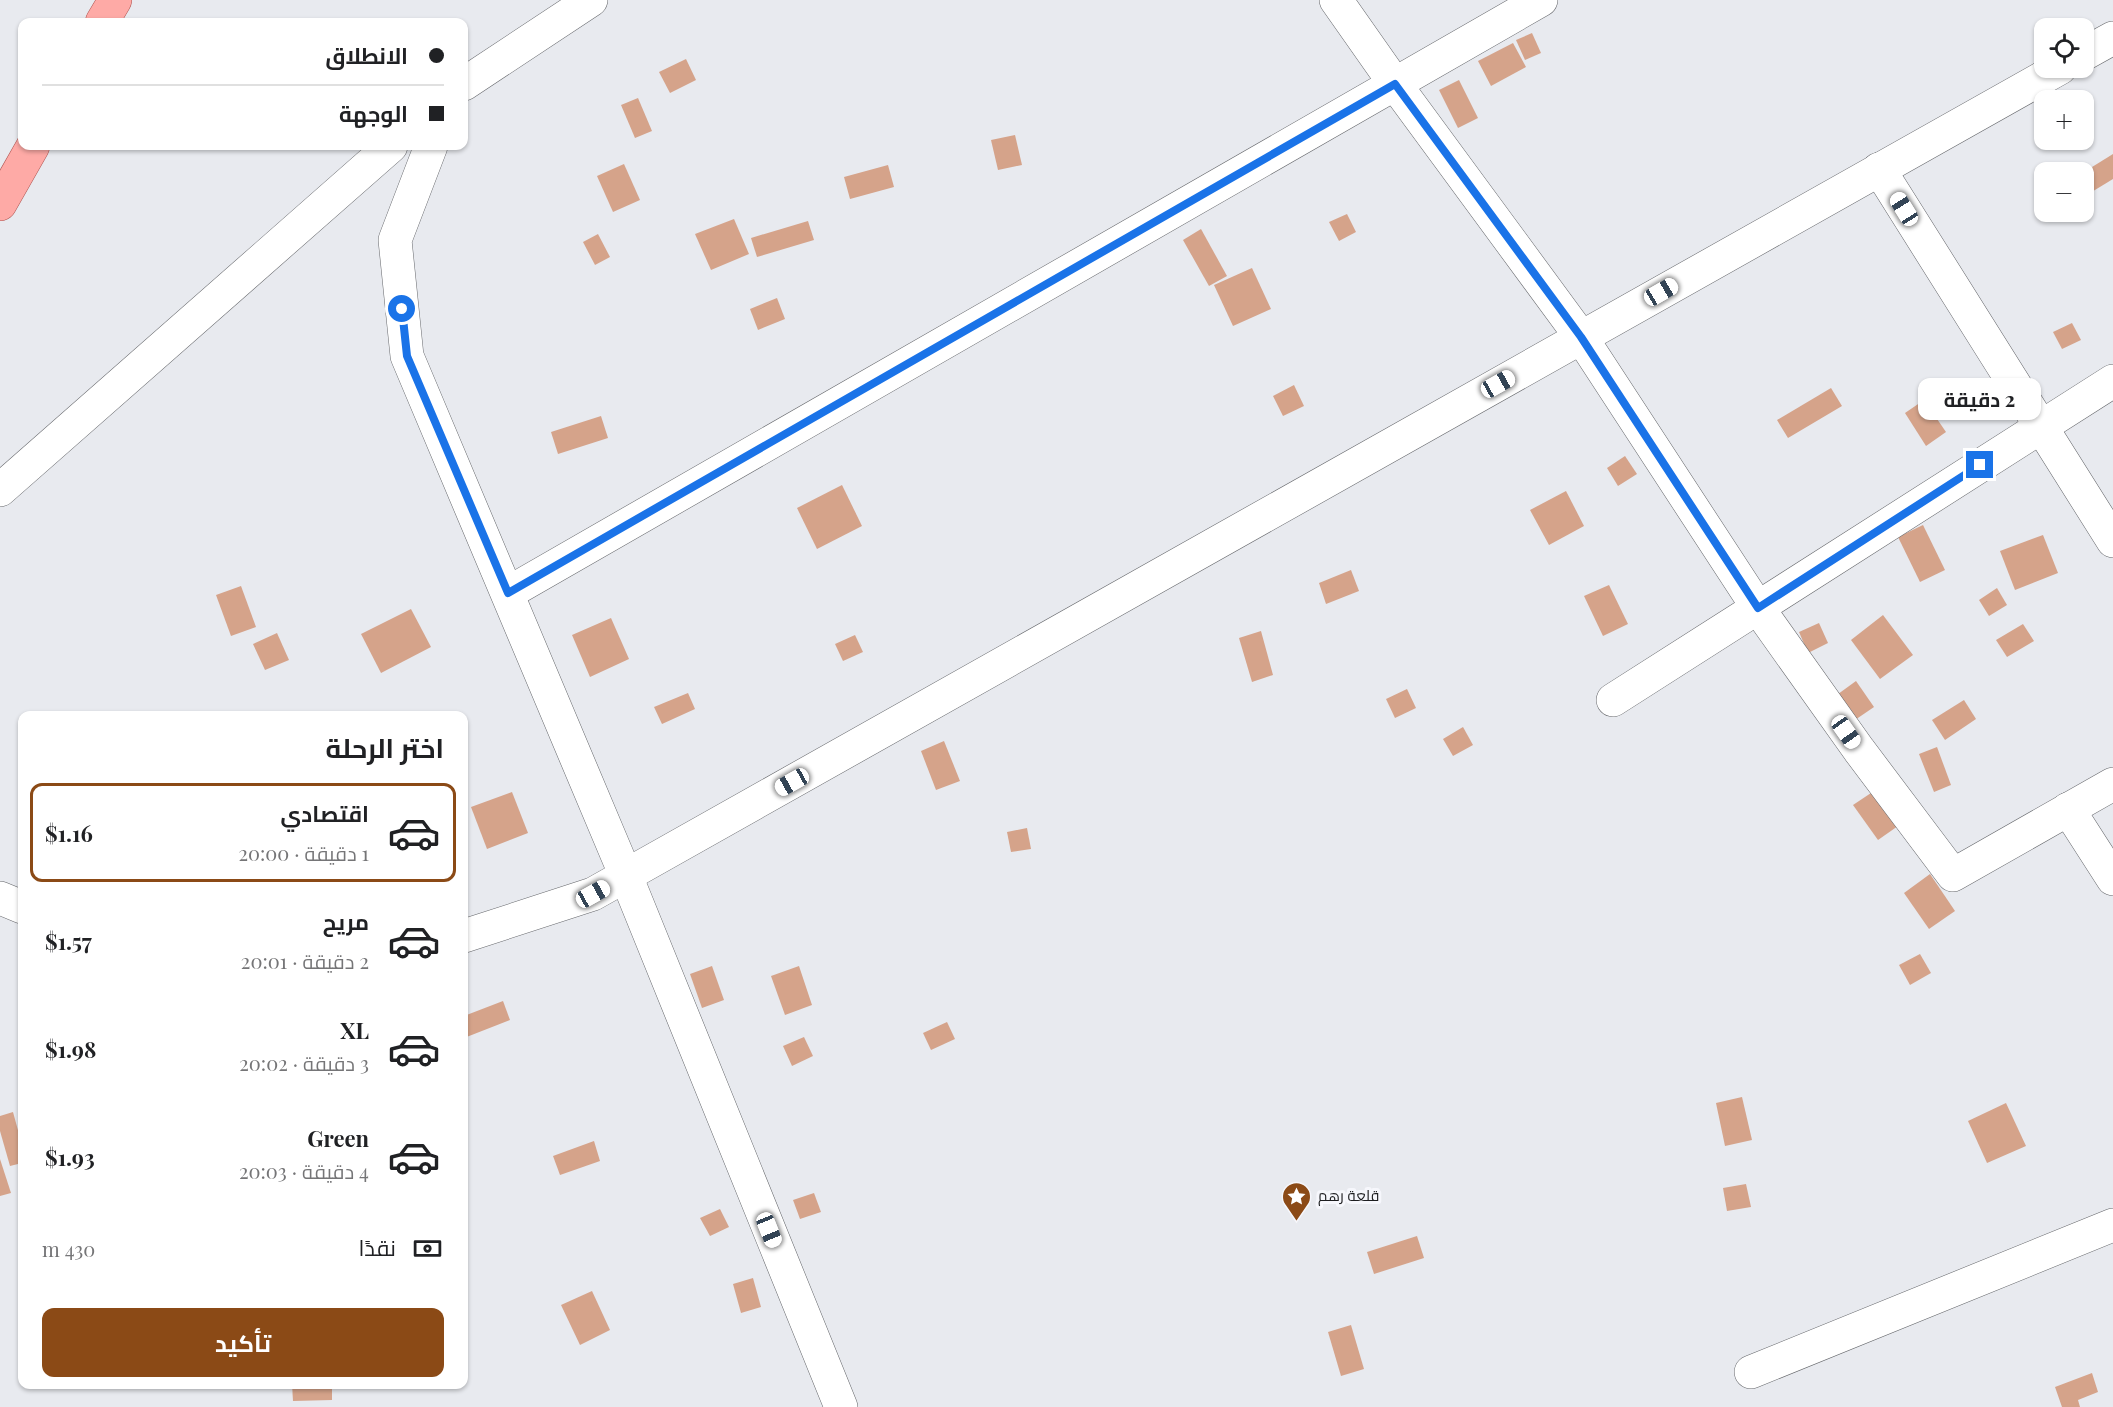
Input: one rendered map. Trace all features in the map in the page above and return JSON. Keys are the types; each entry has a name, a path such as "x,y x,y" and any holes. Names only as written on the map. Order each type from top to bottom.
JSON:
{"main road":[{"path":"104,18 115,0"},
{"path":"0,204 31,150"}],"street":[{"path":"468,81 591,0"},
{"path":"1336,0 1581,337 1758,608 1859,750 1953,875 2113,784"},
{"path":"508,593 1541,0"},
{"path":"2094,48 2113,38"},
{"path":"468,935 593,894 2042,78"},
{"path":"0,490 386,150"},
{"path":"429,150 395,240 407,356 626,876 841,1407"},
{"path":"1879,169 2113,541"},
{"path":"1613,700 2113,381"},
{"path":"2068,809 2113,879"},
{"path":"0,898 18,905"},
{"path":"1751,1371 2113,1225"}],"building":[{"path":"1532,33 1541,53 1525,60 1516,40"},
{"path":"1513,43 1526,67 1491,86 1478,61"},
{"path":"686,59 696,80 670,93 659,72"},
{"path":"1459,80 1478,118 1458,128 1439,90"},
{"path":"638,98 652,131 635,138 621,105"},
{"path":"1015,135 1022,165 998,170 991,140"},
{"path":"2113,154 2113,179 2094,191 2094,166"},
{"path":"624,164 640,200 613,212 597,176"},
{"path":"888,165 894,187 850,199 844,177"},
{"path":"1347,214 1356,232 1339,241 1329,222"},
{"path":"734,219 749,254 711,270 695,234"},
{"path":"808,221 814,240 757,257 751,238"},
{"path":"1201,229 1227,276 1209,286 1183,240"},
{"path":"598,234 610,257 595,265 583,242"},
{"path":"1252,268 1271,309 1233,326 1214,285"},
{"path":"777,298 785,319 758,330 750,309"},
{"path":"2072,323 2081,340 2062,349 2053,332"},
{"path":"1294,385 1304,406 1283,416 1273,396"},
{"path":"1831,388 1842,406 1788,438 1777,420"},
{"path":"1924,400 1946,432 1926,446 1905,413"},
{"path":"601,416 608,438 558,454 551,432"},
{"path":"1625,456 1637,474 1618,486 1607,468"},
{"path":"842,485 862,526 817,549 797,508"},
{"path":"1566,491 1584,526 1549,545 1530,510"},
{"path":"1923,525 1945,570 1920,582 1898,537"},
{"path":"2043,535 2058,573 2015,590 2000,551"},
{"path":"1351,570 1359,591 1326,604 1319,583"},
{"path":"1609,585 1628,624 1603,636 1584,596"},
{"path":"241,586 256,627 231,636 216,595"},
{"path":"1997,588 2007,605 1989,616 1979,600"},
{"path":"411,609 431,647 381,673 361,634"},
{"path":"1883,615 1913,655 1880,679 1851,640"},
{"path":"611,618 629,659 590,677 572,635"},
{"path":"1819,623 1828,643 1808,653 1799,632"},
{"path":"2023,624 2034,641 2007,657 1996,640"},
{"path":"1261,631 1273,675 1252,682 1239,638"},
{"path":"277,633 289,660 265,670 253,644"},
{"path":"855,635 863,652 843,661 835,644"},
{"path":"1856,681 1874,707 1852,722 1834,697"},
{"path":"1407,689 1416,708 1395,718 1386,699"},
{"path":"688,693 695,709 662,724 654,707"},
{"path":"1964,700 1976,719 1945,740 1932,720"},
{"path":"1463,727 1473,745 1453,756 1443,739"},
{"path":"944,741 960,781 936,790 921,751"},
{"path":"1937,747 1951,785 1934,792 1919,754"},
{"path":"1874,791 1898,826 1878,840 1853,805"},
{"path":"512,792 528,833 487,849 471,807"},
{"path":"1027,828 1031,849 1011,852 1007,832"},
{"path":"1930,874 1955,911 1929,929 1904,893"},
{"path":"1920,954 1931,973 1910,985 1899,965"},
{"path":"712,966 724,1000 702,1008 690,974"},
{"path":"799,966 812,1005 785,1015 771,976"},
{"path":"503,1001 510,1020 468,1036 468,1014"},
{"path":"947,1022 955,1039 931,1050 923,1033"},
{"path":"804,1037 813,1056 792,1066 783,1046"},
{"path":"1742,1097 1752,1140 1725,1146 1716,1103"},
{"path":"2006,1103 2026,1146 1987,1163 1968,1121"},
{"path":"13,1112 18,1130 18,1164 10,1166 0,1131 0,1116"},
{"path":"594,1141 600,1161 560,1175 553,1156"},
{"path":"0,1159 11,1193 0,1196"},
{"path":"1746,1184 1751,1207 1727,1211 1723,1188"},
{"path":"814,1193 821,1212 800,1219 793,1200"},
{"path":"720,1209 729,1227 710,1236 700,1218"},
{"path":"1417,1236 1424,1258 1374,1274 1367,1252"},
{"path":"753,1278 761,1307 741,1313 733,1284"},
{"path":"592,1291 610,1330 580,1345 561,1305"},
{"path":"1351,1325 1364,1369 1341,1376 1328,1332"},
{"path":"2092,1373 2098,1392 2078,1400 2080,1407 2062,1407 2055,1387"},
{"path":"292,1389 332,1389 332,1400 293,1401"}],"place":[{"name":"قلعة رهم","path":"1297,1222"}],"route":[{"path":"402,309 407,356 508,593 1395,84 1581,337 1758,608 1980,465"}]}
